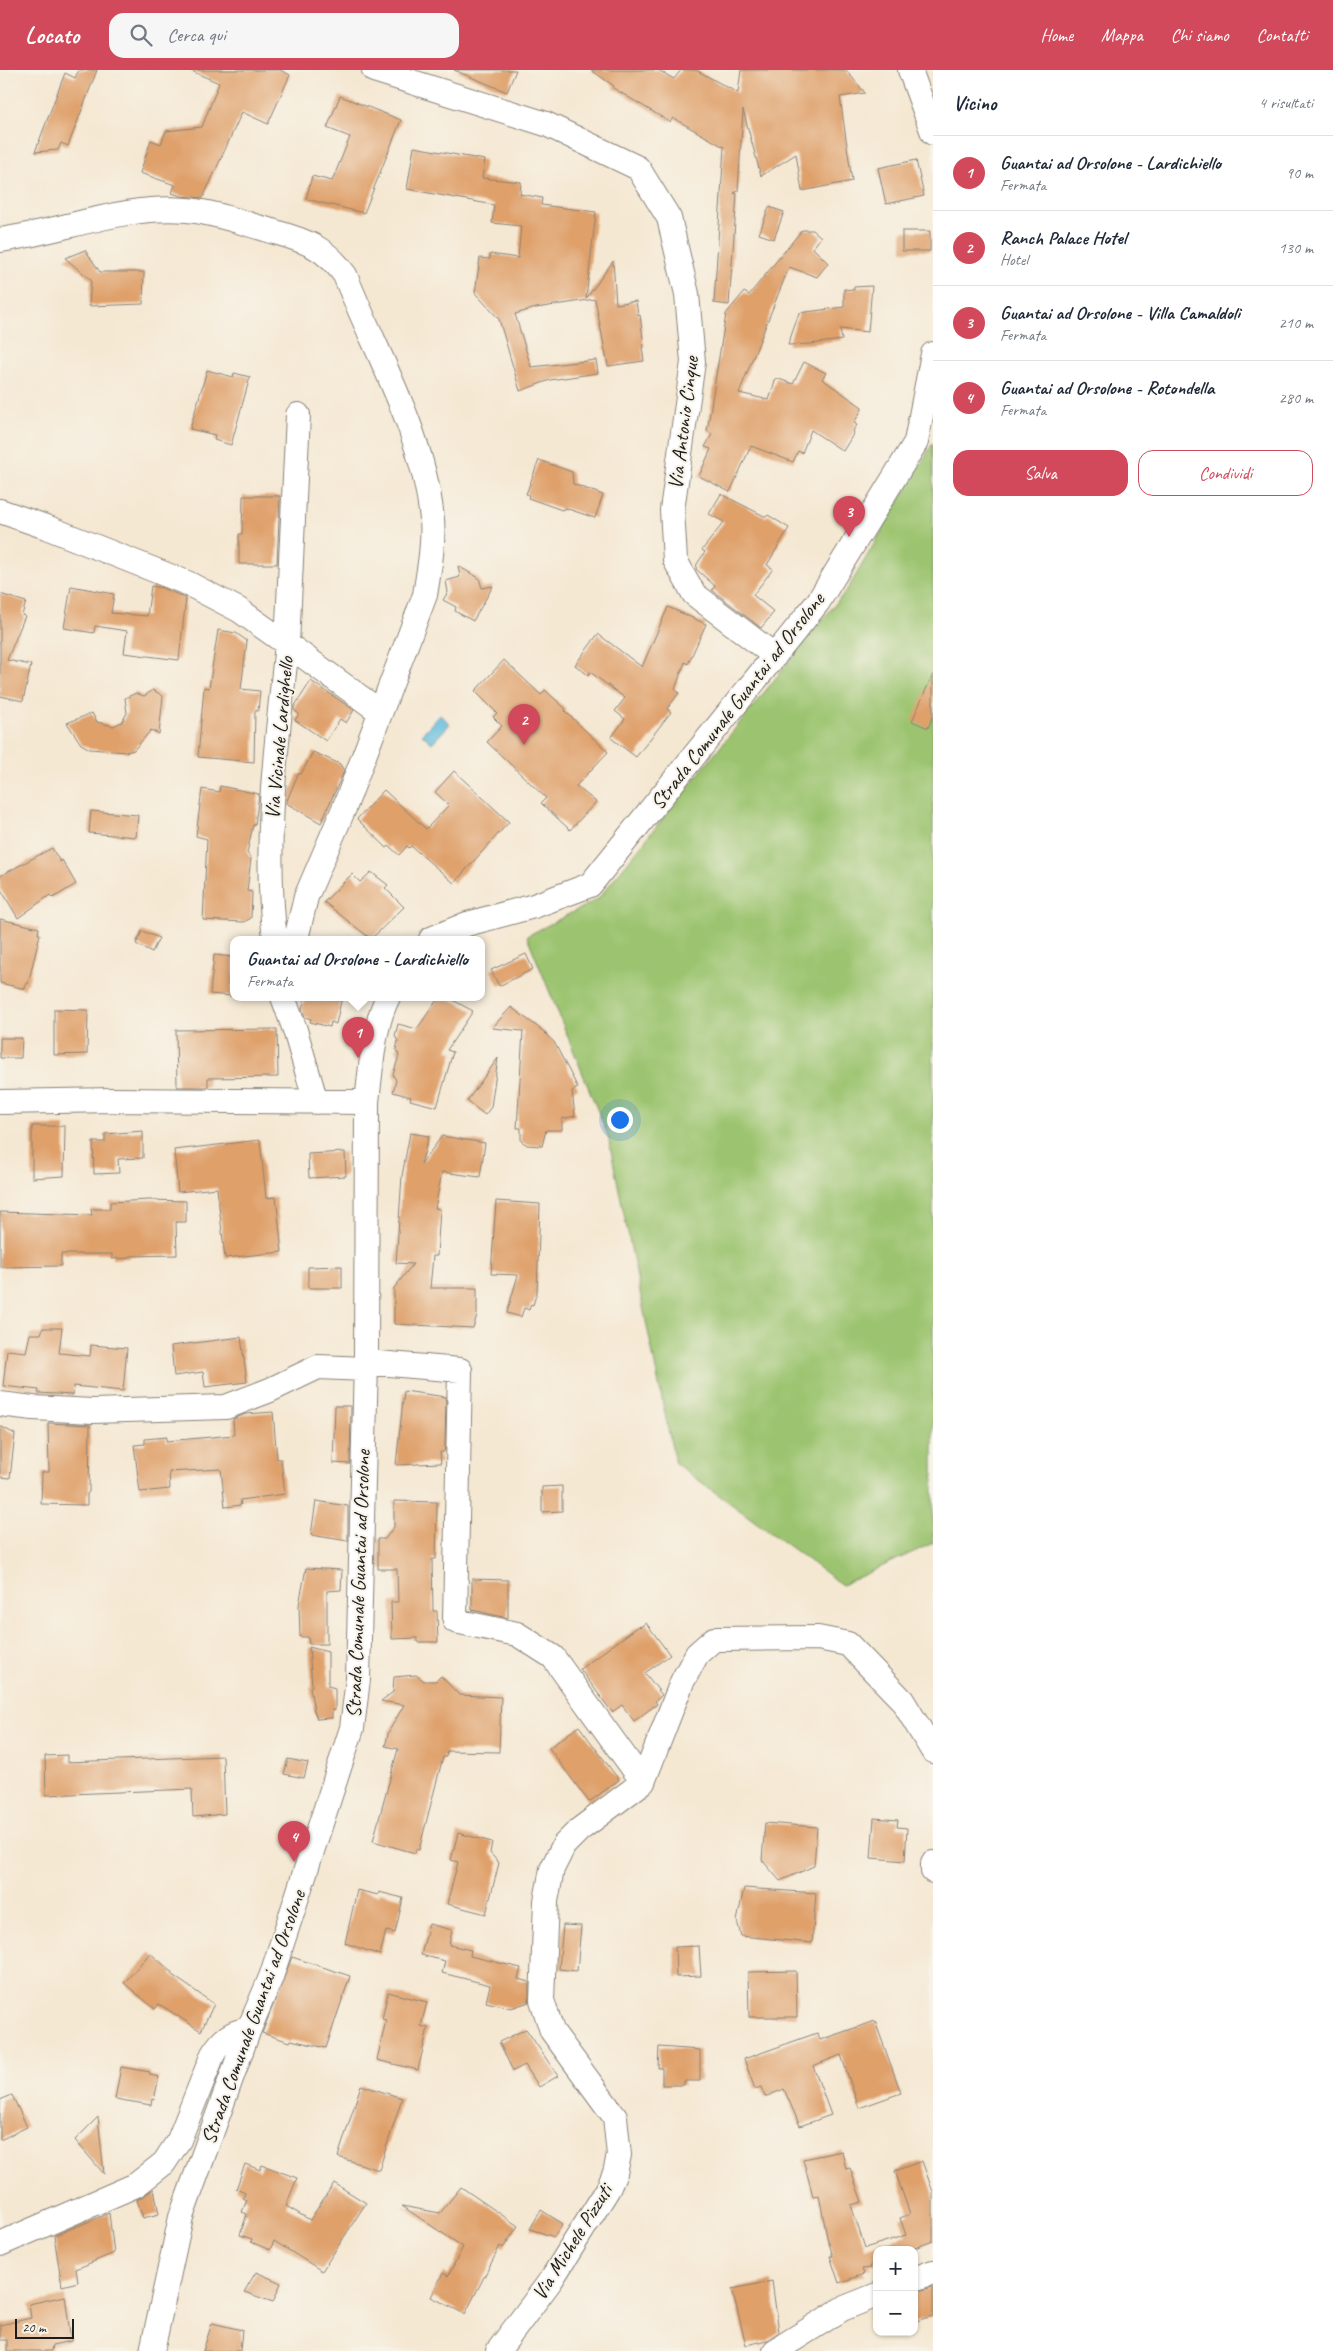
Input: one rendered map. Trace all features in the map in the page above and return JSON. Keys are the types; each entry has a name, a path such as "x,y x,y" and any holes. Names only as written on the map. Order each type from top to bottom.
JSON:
{"street":[{"name":"Via Antonio Cinque","path":"374,70 546,124 638,168 669,218 686,294 693,362 672,510 675,560 694,594 775,656"},
{"path":"910,70 933,133"},
{"path":"0,240 31,236 124,214 155,209 189,210 291,237 319,248 333,258 346,275 408,417 422,467 432,520 431,559 425,595 344,806 306,897 297,936"},
{"name":"Strada Comunale Guantai ad Orsolone","path":"437,936 467,924 534,906 590,885 818,602 916,442 933,354"},
{"path":"298,414 287,644 379,711"},
{"name":"Via Vicinale Lardighello","path":"0,511 46,527 188,583 239,610 287,644 271,802 271,891 275,936"},
{"path":"284,1001 316,1102"},
{"name":"Strada Comunale Guantai ad Orsolone","path":"152,2351 181,2217 249,2029 271,1977 352,1728 358,1679 366,1365 367,1102 372,1061 386,1001"},
{"path":"0,1102 114,1100 367,1102"},
{"path":"0,1404 33,1408 93,1411 226,1407 270,1390 318,1367 366,1365 460,1370 455,1622 517,1634 553,1657 643,1782"},
{"path":"643,1782 682,1682 697,1654 714,1639 818,1638 848,1644 902,1700 933,1751"},
{"name":"Via Michele Pizzuti","path":"498,2351 551,2280 608,2189 615,2173 619,2155 615,2117 552,2031 542,2000 546,1901 552,1869 564,1845 579,1830 643,1782"},
{"path":"933,1862 933,1871"},
{"path":"0,2244 136,2184 164,2163 180,2140 213,2054 219,2044 230,2034 249,2029"},
{"path":"918,2278 933,2272"},
{"path":"775,2351 842,2309 873,2297"}],"green space":[{"path":"933,443 933,1543 842,1585 675,1463 608,1136 527,936 598,899 849,587"}],"water":[{"path":"440,714 450,724 432,743 422,734"}],"building":[{"path":"79,70 97,70 68,146 61,143 58,150 35,152 65,73 75,78"},
{"path":"189,70 280,70 290,75 268,124 242,112 203,198 181,196 172,193 175,185 140,173 151,140 161,144 166,131 202,127 219,83"},
{"path":"454,70 516,70 507,92"},
{"path":"591,70 658,70 674,79 681,70 696,70 738,93 741,70 846,70 865,93 840,97 852,181 802,191 796,154 761,176 743,110 738,191 734,193 737,194 729,305 714,303 724,147 673,118 670,122 613,88 614,86"},
{"path":"340,96 401,120 364,213 306,199 312,176 332,181 350,137 327,128"},
{"path":"414,147 485,160 482,178 521,182 520,194 542,198 541,205 596,212 586,299 613,261 616,304 636,301 638,315 640,315 644,361 608,366 595,299 536,308 515,314 531,367 596,360 598,373 550,380 520,391 499,319 475,293 480,258 490,259 490,254 518,258 521,226 492,223 494,205 407,189"},
{"path":"916,160 924,196 886,204 878,168"},
{"path":"769,207 784,212 774,239 759,234"},
{"path":"802,230 813,230 821,237 813,248 828,263 817,277 789,267 739,393 769,400 776,378 793,384 804,362 826,373 822,379 862,407 862,409 854,423 857,425 853,431 854,433 843,451 811,430 802,453 798,451 793,462 751,446 730,492 699,476 711,449 705,447 712,434 707,431 726,314 744,292 749,295"},
{"path":"902,231 930,231 930,251 902,251"},
{"path":"85,250 100,272 144,272 143,304 89,306 91,280 65,258"},
{"path":"872,286 868,332 840,329 842,340 788,345 799,313 844,307 844,289 854,290 854,287"},
{"path":"207,370 233,377 234,373 250,377 231,445 214,440 215,435 190,429"},
{"path":"539,460 572,472 573,484 603,495 595,518 565,508 562,510 528,498 529,495 526,494"},
{"path":"721,494 766,517 768,515 789,528 767,565 773,569 753,595 774,612 761,628 712,590 715,586 696,569 705,552 702,550 724,522 709,514"},
{"path":"243,496 280,496 277,564 239,564 239,534 242,534"},
{"path":"458,566 479,578 482,588 493,586 473,621 455,611 456,607 443,600 448,592 446,581 460,577"},
{"path":"71,586 114,594 111,613 147,616 151,586 162,588 186,598 179,660 124,653 127,631 95,626 94,633 64,628"},
{"path":"0,594 26,602 22,615 25,616 7,660 31,665 23,701 0,696"},
{"path":"668,607 706,624 688,664 685,662 675,689 679,693 667,709 671,712 636,757 611,738 625,719 615,711 625,698 590,672 588,675 575,665 598,634 642,667"},
{"path":"218,630 236,633 247,641 241,689 260,691 258,711 255,711 254,762 198,757 204,687 209,688"},
{"path":"504,660 541,695 545,690 608,752 576,786 596,802 570,830 541,803 546,798 487,742 502,726 493,717 497,713 475,691"},
{"path":"933,674 933,716 928,728 912,721"},
{"path":"311,681 354,710 346,723 340,719 326,741 295,720 299,714 294,710 294,707"},
{"path":"153,690 163,696 159,734 151,730 134,750 126,752 90,749 81,744 67,723 92,713 97,722 113,726 122,722 127,713 125,698 136,693 144,696"},
{"path":"313,752 340,764 344,771 321,823 286,803 298,774 301,774"},
{"path":"454,771 509,822 454,883 411,846 409,848 407,846 399,855 389,846 387,848 357,819 384,790 426,829 449,805 435,792"},
{"path":"220,786 259,794 255,825 253,825 247,853 251,858 247,891 252,892 251,918 244,922 203,920 207,839 196,836 202,789 219,792"},
{"path":"91,811 138,815 136,837 89,833"},
{"path":"52,848 60,862 62,860 76,884 53,898 50,895 18,918 0,888 0,876"},
{"path":"371,872 388,885 385,888 404,907 374,936 367,936 324,902 352,874 360,882"},
{"path":"0,919 39,928 38,934 40,934 28,984 26,984 25,989 0,983"},
{"path":"142,931 159,938 152,952 136,944"},
{"path":"526,954 533,969 499,986 491,970"},
{"path":"214,955 230,957 230,996 210,994"},
{"path":"304,1001 341,1001 336,1024 331,1022 330,1027 310,1022 311,1019 305,1017 302,1009"},
{"path":"436,1001 454,1001 473,1011 447,1050 453,1052 437,1107 410,1100 411,1097 393,1092 396,1080 393,1075 399,1055 396,1050 398,1041 395,1036 398,1024 417,1029"},
{"path":"511,1007 547,1034 544,1033 554,1042 578,1088 572,1091 575,1116 562,1119 562,1130 546,1130 542,1146 527,1145 521,1141 521,1128 517,1128 523,1031 492,1028"},
{"path":"54,1009 88,1010 87,1054 54,1055"},
{"path":"277,1029 278,1077 208,1078 208,1087 177,1087 176,1030"},
{"path":"0,1038 22,1038 21,1058 0,1058"},
{"path":"498,1058 491,1107 485,1115 467,1101"},
{"path":"32,1126 65,1126 64,1176 32,1178"},
{"path":"143,1131 143,1158 118,1159 119,1173 94,1174 93,1142 105,1142 105,1134"},
{"path":"410,1133 429,1136 421,1164 442,1136 485,1143 480,1177 442,1172 435,1208 440,1209 437,1256 433,1256 430,1288 477,1288 477,1315 473,1328 394,1324 394,1288 413,1264 396,1263 402,1176"},
{"path":"260,1140 266,1198 276,1197 282,1252 225,1258 217,1188 178,1192 174,1150"},
{"path":"345,1152 346,1176 309,1178 308,1154"},
{"path":"186,1201 186,1222 176,1222 177,1255 129,1256 129,1258 112,1259 112,1254 61,1254 61,1266 0,1267 0,1212 92,1215 91,1209 110,1209 110,1202"},
{"path":"496,1201 540,1204 537,1292 533,1305 531,1304 529,1310 524,1308 521,1317 507,1313 518,1275 491,1274"},
{"path":"342,1266 342,1288 308,1288 308,1267"},
{"path":"43,1328 62,1328 59,1353 90,1356 91,1345 127,1348 123,1391 74,1386 73,1395 38,1393 39,1390 3,1386 7,1350 26,1352 30,1334 41,1334"},
{"path":"241,1337 247,1382 205,1387 203,1372 174,1376 171,1346"},
{"path":"404,1391 446,1397 445,1446 444,1452 440,1452 441,1463 396,1465"},
{"path":"335,1406 351,1406 350,1464 333,1463"},
{"path":"273,1412 277,1459 281,1459 285,1494 240,1500 241,1505 225,1507 221,1469 169,1472 170,1489 140,1492 134,1445 145,1444 145,1439 167,1437 166,1441 234,1435 233,1419 246,1414"},
{"path":"48,1423 90,1425 89,1492 87,1494 87,1505 41,1504 42,1472 49,1472"},
{"path":"0,1426 15,1434 10,1478 0,1477"},
{"path":"562,1486 562,1511 542,1512 542,1487"},
{"path":"316,1501 348,1506 348,1541 311,1535"},
{"path":"394,1501 437,1502 436,1559 432,1559 433,1611 437,1611 438,1642 417,1642 417,1638 392,1639 391,1602 398,1602 397,1569 378,1569 378,1539 385,1539 394,1527"},
{"path":"306,1568 342,1570 341,1590 327,1591 327,1644 309,1644 308,1637 300,1637 299,1605"},
{"path":"472,1579 508,1580 508,1618 472,1610"},
{"path":"646,1623 670,1655 645,1673 662,1695 655,1701 657,1704 634,1721 622,1705 612,1712 580,1669 639,1626"},
{"path":"309,1647 328,1652 328,1686 335,1688 335,1710 332,1710 332,1718 317,1719 314,1711 310,1687 312,1686"},
{"path":"416,1675 424,1681 436,1681 441,1676 459,1695 501,1697 499,1752 447,1751 446,1757 443,1757 419,1850 416,1849 415,1853 373,1841 398,1749 385,1746 389,1731 404,1705 381,1701 393,1692 394,1677"},
{"path":"579,1726 619,1780 589,1802 549,1748"},
{"path":"67,1755 67,1762 223,1756 225,1814 193,1817 192,1789 46,1795 45,1756"},
{"path":"288,1759 308,1763 304,1778 284,1774"},
{"path":"874,1818 898,1820 897,1827 907,1828 905,1861 871,1858"},
{"path":"765,1823 817,1827 814,1866 780,1881 762,1860"},
{"path":"458,1833 492,1842 490,1853 499,1863 486,1914 447,1904 458,1862 451,1860"},
{"path":"744,1888 816,1893 812,1943 741,1936 737,1921"},
{"path":"357,1890 378,1895 379,1892 403,1898 395,1933 386,1931 380,1955 345,1943"},
{"path":"429,1924 452,1930 449,1945 471,1950 470,1956 521,1968 518,1979 529,1982 529,2002 511,2008 486,2002 490,1985 442,1973 445,1961 421,1955"},
{"path":"563,1925 581,1926 577,1971 559,1969"},
{"path":"699,1946 701,1976 676,1977 675,1947"},
{"path":"150,1953 172,1972 171,1974 214,2004 201,2031 159,2004 155,2009 124,1983"},
{"path":"292,1957 350,1976 326,2048 291,2040 290,2042 262,2033"},
{"path":"796,1971 797,2017 749,2017 748,1972"},
{"path":"388,1992 427,2002 421,2026 428,2028 418,2070 377,2060 386,2020 382,2019"},
{"path":"875,2021 901,2093 859,2108 841,2055 813,2066 831,2115 800,2126 784,2089 765,2097 761,2087 755,2089 744,2059 817,2033 820,2040"},
{"path":"526,2029 558,2076 539,2087 525,2065 513,2071 499,2042"},
{"path":"659,2047 700,2050 700,2081 684,2081 684,2085 662,2085 662,2068 658,2068"},
{"path":"121,2067 150,2072 150,2075 159,2077 154,2100 152,2099 151,2105 115,2099"},
{"path":"361,2085 402,2098 379,2170 338,2157"},
{"path":"12,2095 27,2127 0,2140 0,2100"},
{"path":"98,2117 104,2174 75,2140"},
{"path":"842,2151 846,2169 850,2168 862,2202 851,2205 865,2248 906,2235 900,2218 910,2214 895,2171 922,2161 933,2192 933,2241 918,2247 873,2246 873,2264 870,2265 871,2268 862,2269 864,2274 839,2283 830,2256 833,2256 827,2237 819,2195 813,2196 803,2159"},
{"path":"245,2164 260,2170 262,2165 297,2178 286,2206 310,2220 334,2183 366,2203 322,2271 274,2241 270,2250 251,2242 252,2239 240,2235 247,2214 242,2212 247,2200 243,2198 245,2193 236,2189"},
{"path":"461,2187 518,2226 503,2248 500,2246 465,2314 431,2297 443,2273 448,2276 463,2247 402,2206 440,2213"},
{"path":"154,2189 159,2214 143,2218 137,2200"},
{"path":"541,2210 563,2224 554,2237 530,2229"},
{"path":"109,2213 114,2253 76,2269 78,2282 62,2286 54,2236"},
{"path":"256,2272 281,2283 273,2302 244,2292"},
{"path":"772,2281 779,2332 767,2340 746,2345 732,2289"},
{"path":"933,2287 933,2316 918,2321 918,2291"},
{"path":"65,2296 71,2341 52,2345 51,2351 7,2351 7,2340 0,2340 0,2325 31,2318 29,2304"},
{"path":"212,2323 242,2330 240,2351 203,2351"}],"place":[{"name":"Guantai ad Orsolone - Villa Camaldoli","path":"849,537"},
{"name":"Ranch Palace Hotel","path":"524,745"},
{"name":"Guantai ad Orsolone - Lardichiello","path":"358,1058"},
{"name":"Guantai ad Orsolone - Rotondella","path":"294,1862"}]}
